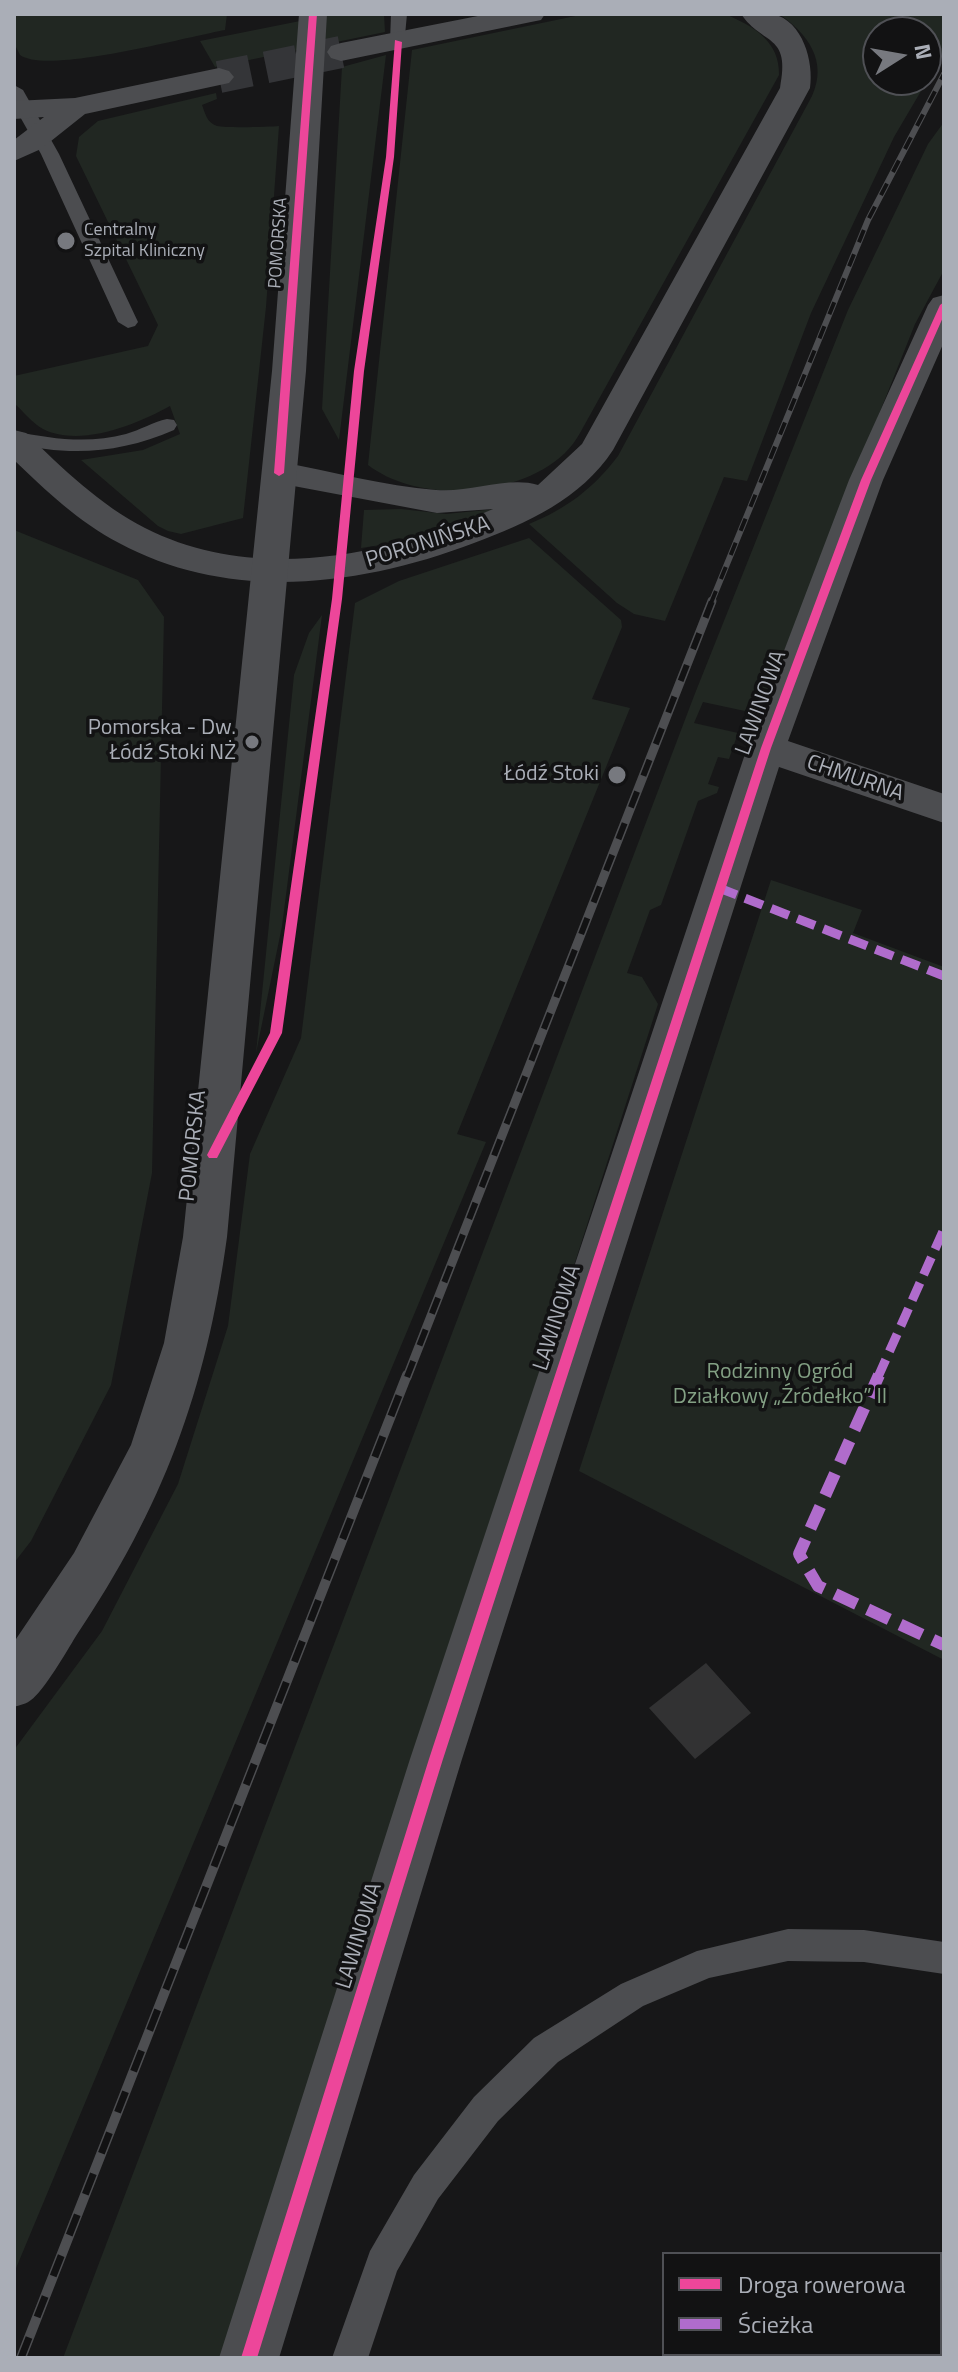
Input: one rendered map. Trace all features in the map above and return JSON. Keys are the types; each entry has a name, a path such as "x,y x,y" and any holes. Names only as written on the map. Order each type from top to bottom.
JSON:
{"street":[{"name":"POMORSKA","path":"14,1683 77,1594 123,1510 166,1415 192,1325 205,1237 279,473 313,14"},
{"path":"341,52 399,28 531,14"},
{"name":"PORONIŃSKA","path":"14,439 54,480 134,537 184,555 269,569 340,568 388,560 511,516 543,500 572,477 596,450 795,88 800,70 796,53 787,38 755,14"},
{"path":"17,103 75,107 219,77"},
{"path":"14,152 41,137 51,124 75,107"},
{"name":"LAWINOWA","path":"249,2358 436,1759 766,748 866,480 944,305"},
{"name":"PORONIŃSKA","path":"279,473 437,502 478,500 524,492 572,477"},
{"name":"CHMURNA","path":"766,748 944,809"}],"lane":[{"path":"17,103 41,137 128,322"},
{"path":"14,439 57,446 103,446 146,435 167,425"},
{"path":"350,2358 382,2263 426,2187 486,2109 546,2050 632,1995 708,1962 788,1945 864,1946 944,1958"}],"green space":[{"path":"14,14 227,14 225,30 118,53 58,61 35,60 20,55 14,43"},
{"path":"335,14 384,14 385,32 215,67 200,41"},
{"path":"585,14 725,14 763,36 775,53 779,75 580,433 565,453 545,468 495,487 440,490 389,478 368,465 412,50"},
{"path":"779,14 944,14 944,52 942,55 942,16 862,16 862,96 918,96 894,137 811,313 747,481 724,477 665,621 634,614 617,603 529,524 555,512 578,496 618,456 812,96 818,71 816,60 799,30"},
{"path":"386,55 339,440 322,409 342,67"},
{"path":"216,93 217,99 202,105 214,125 279,126 266,307 243,518 181,534 158,526 81,460 143,450 180,434 170,406 142,420 108,431 91,435 58,434 43,429 14,403 14,376 148,346 158,325 76,156 79,137 98,121"},
{"path":"944,122 944,270 915,324 759,714 703,702 694,723 738,733 729,759 718,757 708,784 719,787 717,793 698,801 661,905 650,910 627,973 642,977 658,1004 223,2358 63,2358 694,696 848,310 928,144"},
{"path":"401,509 446,514 496,509 400,542 361,548 364,510"},
{"path":"14,530 138,580 164,617 152,1173 111,1385 31,1541 14,1563"},
{"path":"529,538 621,620 622,627 592,699 630,708 457,1134 486,1142 14,2273 14,1750 102,1631 178,1484 228,1326 250,1154 301,1038 355,603 399,581"},
{"path":"322,615 282,926 256,1053 294,675 309,633"},
{"name":"Rodzinny Ogród Działkowy „Źródełko” II","path":"771,880 862,910 853,933 944,967 944,1660 579,1471"}],"building":[{"path":"706,1663 751,1713 695,1759 649,1708"}],"tunnel":[{"path":"219,77 341,52"}],"railway":[{"path":"711,603 868,220 944,74"},
{"path":"407,1377 712,601"},
{"path":"21,2358 407,1375"}],"marked path":[{"path":"719,888 944,976"},
{"path":"944,1229 799,1554 818,1586 944,1645"}],"cycle path":[{"path":"279,473 313,14"},
{"path":"213,1155 276,1033 337,599 359,371 390,157 398,42"},
{"path":"249,2358 436,1759 766,748 866,480 944,305"}],"place":[{"name":"Centralny Szpital Kliniczny","path":"66,241"},
{"name":"Pomorska - Dw. Łódź Stoki NŻ","path":"252,742"},
{"name":"Łódź Stoki","path":"617,775"}]}
